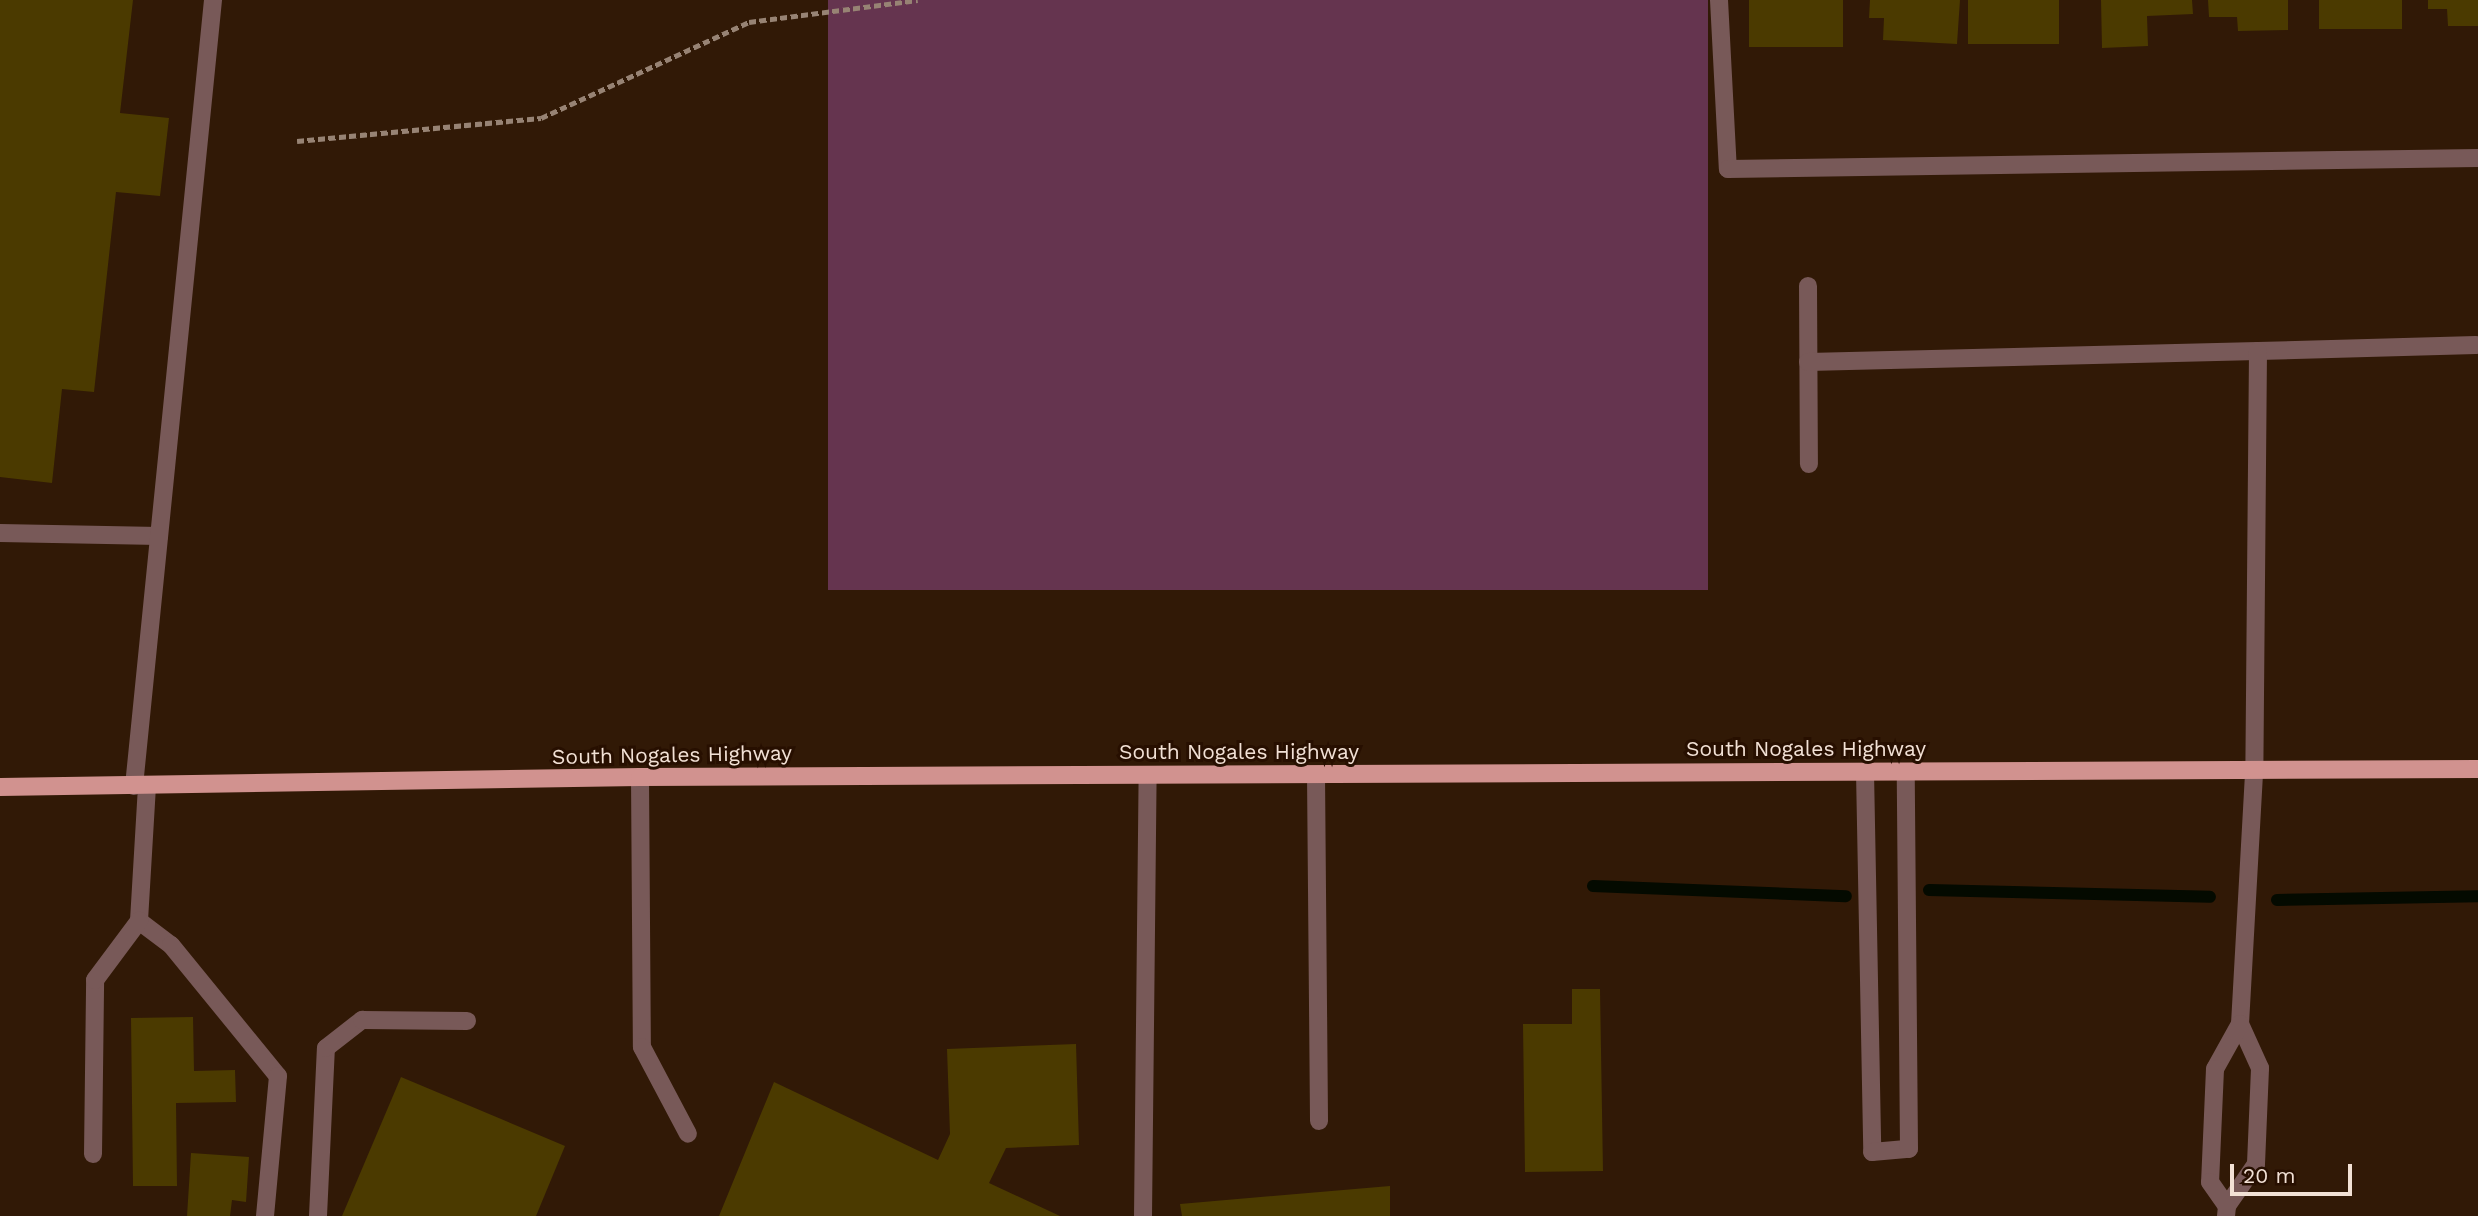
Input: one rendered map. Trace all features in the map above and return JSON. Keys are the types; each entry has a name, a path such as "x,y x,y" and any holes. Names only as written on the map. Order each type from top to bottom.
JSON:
{"main road":[{"name":"South Nogales Highway","path":"0,786 640,777 2478,769"}],"street":[{"path":"93,1154 95,980 139,921 140,786 159,536 213,0"},
{"path":"1719,0 1728,169 2478,158"},
{"path":"1808,286 1809,464"},
{"path":"1808,362 2476,345"},
{"path":"2240,1024 2260,1068 2256,1164 2226,1211 2210,1182 2215,1069 2240,1024 2254,770 2258,351"},
{"path":"0,533 159,536"},
{"path":"1866,772 1872,1152 1909,1149 1906,772"},
{"path":"1143,1216 1148,775"},
{"path":"1317,775 1319,1121"},
{"path":"640,777 642,1047 688,1134"},
{"path":"139,921 171,945 278,1076 265,1216"},
{"path":"318,1216 326,1048 362,1020 467,1021"}],"path":[{"path":"297,141 541,118 749,22 918,0"}],"shaded area":[{"path":"828,0 1708,0 1708,590 828,590"}],"building":[{"path":"0,0 133,0 120,113 169,118 160,196 116,192 94,392 62,389 52,483 0,477"},
{"path":"1749,0 1843,0 1843,47 1749,47"},
{"path":"1870,0 1960,0 1957,44 1883,40 1884,18 1869,18"},
{"path":"1968,0 2059,0 2059,44 1968,44"},
{"path":"2101,0 2192,0 2193,14 2147,16 2148,46 2102,48"},
{"path":"2208,0 2288,0 2288,30 2238,31 2237,17 2209,17"},
{"path":"2319,0 2402,0 2402,29 2319,29"},
{"path":"2428,0 2478,0 2478,26 2448,26 2447,9 2428,9"},
{"path":"1572,989 1600,989 1603,1171 1525,1172 1523,1024 1572,1024"},
{"path":"193,1017 194,1071 235,1070 236,1102 176,1103 177,1186 133,1186 131,1018"},
{"path":"1076,1044 1079,1145 1006,1148 989,1183 1060,1216 719,1216 774,1082 938,1160 950,1134 947,1049"},
{"path":"401,1077 565,1146 536,1216 342,1216"},
{"path":"191,1153 249,1157 246,1202 232,1200 230,1216 187,1216"},
{"path":"1390,1186 1390,1216 1182,1216 1180,1204"}],"waterway":[{"path":"1593,886 1846,896"},
{"path":"1929,890 2210,897"},
{"path":"2277,900 2478,896"}]}
